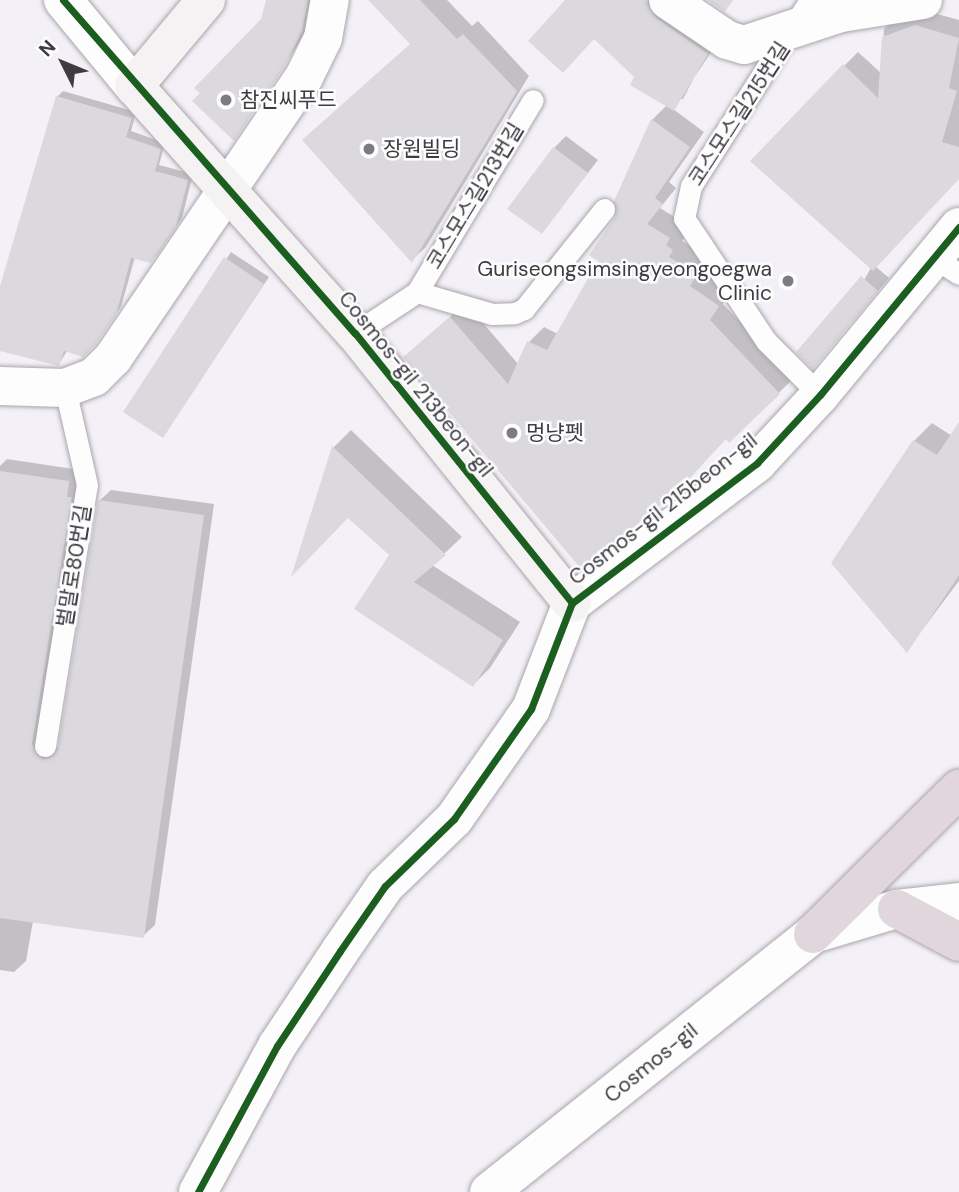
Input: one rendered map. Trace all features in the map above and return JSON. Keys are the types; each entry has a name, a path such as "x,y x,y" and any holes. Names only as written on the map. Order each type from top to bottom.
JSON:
{"highway":[{"path":"813,934 959,789"},
{"path":"897,909 959,942"}],"street":[{"name":"Cosmos-gil 213beon-gil","path":"62,0 134,86 355,334 572,603"},
{"path":"134,86 206,0"},
{"path":"0,386 65,388 94,377 113,358 228,193 304,77 323,38 330,0"},
{"path":"668,0 727,40 744,45 802,14 841,13 923,0"},
{"name":"Cosmos-gil 215beon-gil","path":"198,1192 277,1046 340,951 385,886 454,819 531,709 572,603 757,463 946,265 959,227"},
{"path":"813,934 897,909 959,902"},
{"name":"Cosmos-gil","path":"489,1192 813,934"}],"lane":[{"name":"코스모스길215번길","path":"802,14 691,186 684,218 766,341 820,395"},
{"name":"코스모스길213번길","path":"355,334 417,292 533,100"},
{"name":"코스모스길213번길","path":"417,292 492,314 515,313 524,309 604,209"},
{"name":"벌말로80번길","path":"45,746 87,485 65,388"}],"building":[{"path":"266,0 308,0 302,31 285,66 234,141 192,101 200,93 194,88 261,19"},
{"path":"368,0 420,0 457,39 463,34 517,91 412,263 302,140 410,44"},
{"path":"565,0 646,0 656,18 708,54 674,111 630,85 634,77 594,39 563,73 528,41"},
{"path":"707,0 733,0 725,12"},
{"path":"915,25 959,38 949,88 957,91 942,142 959,147 959,179 873,271 750,161 843,64 878,98 882,37"},
{"path":"56,96 132,118 126,137 161,149 155,171 188,180 176,226 151,263 131,258 116,315 96,344 83,357 64,351 59,366 0,351 0,286"},
{"path":"651,119 690,147 655,198 663,204 647,224 670,238 666,245 673,250 669,257 697,274 690,286 719,306 710,320 780,394 729,443 726,439 678,491 581,569 403,357 450,317 508,384 527,341 547,350 598,261 589,255 615,217 614,201"},
{"path":"553,147 588,173 542,234 507,209"},
{"path":"224,257 264,284 163,438 123,412"},
{"path":"861,276 878,291 813,369 796,352"},
{"path":"959,422 959,575 907,653 831,563 913,440 937,455"},
{"path":"332,446 446,555 414,582 503,640 473,687 354,609 389,555 348,518 291,577"},
{"path":"0,471 69,481 67,497 72,497 32,744 42,759 50,758 58,748 98,500 204,515 144,938 0,918"}],"cycle path":[{"path":"63,0 355,333 572,603"},
{"path":"198,1192 277,1046 340,951 385,886 454,819 531,709 572,603 757,463 820,395 959,227"}],"place":[{"name":"참진씨푸드","path":"226,100"},
{"name":"장원빌딩","path":"369,149"},
{"name":"Guriseongsimsingyeongoegwa Clinic","path":"788,281"},
{"name":"멍냥펫","path":"512,433"}]}
